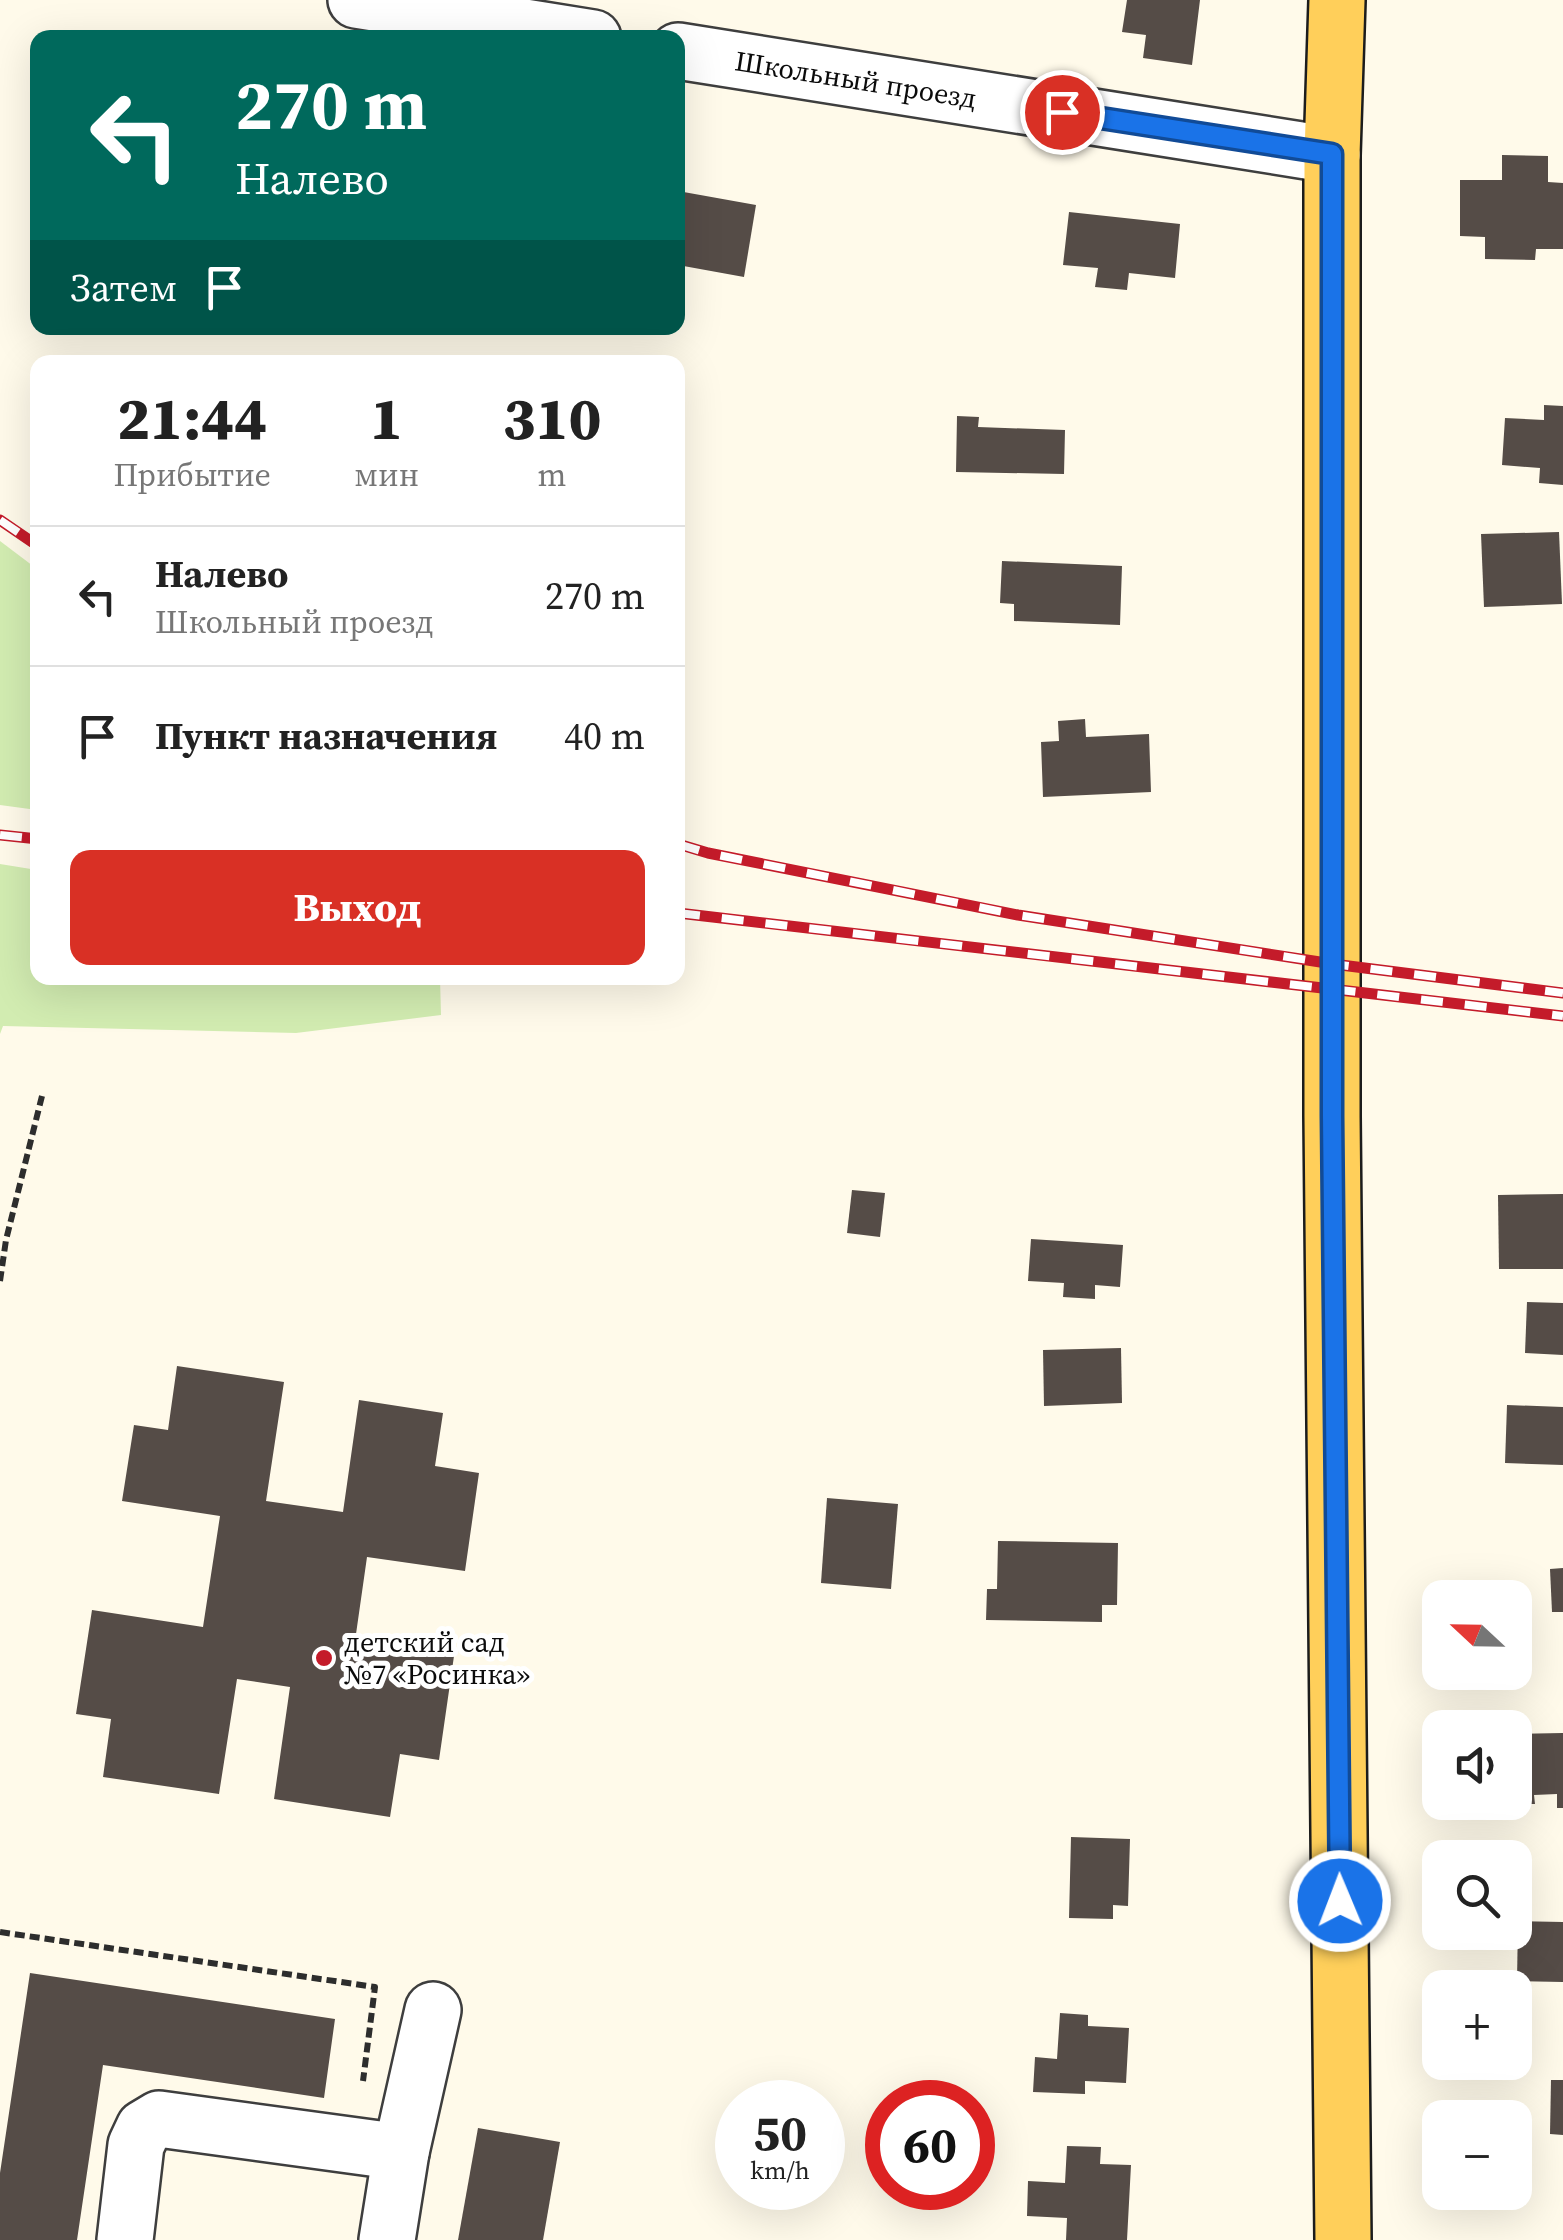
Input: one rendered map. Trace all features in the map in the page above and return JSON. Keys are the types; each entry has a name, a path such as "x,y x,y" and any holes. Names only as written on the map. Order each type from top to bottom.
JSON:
{"main road":[{"path":"1336,0 1332,154 1332,1116 1343,2240"}],"street":[{"path":"356,0 543,30"},
{"name":"Школьный проезд","path":"685,52 1332,154"},
{"path":"387,2240 377,2149 433,2010"},
{"path":"125,2240 136,2145 144,2128 159,2119 377,2149"}],"path":[{"path":"0,1281 6,1240 42,1096"},
{"path":"0,1932 376,1988 377,2149"}],"green space":[{"path":"0,541 30,564 30,809 0,805"},
{"path":"0,864 30,869 30,985 440,985 441,1015 296,1033 3,1026 0,1034"}],"building":[{"path":"1127,0 1200,0 1192,65 1143,58 1146,35 1122,32"},
{"path":"1502,155 1548,156 1548,182 1563,183 1563,249 1536,249 1535,260 1485,259 1485,237 1460,236 1460,180 1502,180"},
{"path":"685,192 756,205 744,277 685,266"},
{"path":"1069,212 1180,224 1175,278 1129,273 1127,290 1095,287 1098,268 1063,265"},
{"path":"1544,405 1563,406 1563,485 1539,483 1540,468 1502,465 1505,418 1544,420"},
{"path":"957,416 979,417 978,427 1065,430 1064,474 956,472"},
{"path":"1559,532 1562,604 1484,607 1481,534"},
{"path":"1002,561 1122,566 1120,625 1014,621 1014,604 1000,603"},
{"path":"1085,719 1086,737 1149,734 1151,792 1043,797 1041,742 1059,741 1058,721"},
{"path":"852,1190 885,1193 880,1237 847,1233"},
{"path":"1563,1194 1563,1269 1499,1269 1498,1195"},
{"path":"1031,1239 1123,1245 1120,1287 1095,1285 1095,1299 1063,1297 1064,1283 1028,1281"},
{"path":"1527,1302 1563,1303 1563,1355 1525,1353"},
{"path":"1121,1348 1122,1403 1044,1406 1043,1350"},
{"path":"177,1366 284,1382 266,1501 343,1512 359,1400 443,1413 435,1466 479,1473 465,1571 367,1557 355,1641 454,1656 439,1760 400,1754 390,1817 274,1799 290,1687 237,1679 219,1794 103,1777 111,1719 76,1714 92,1610 203,1627 220,1516 122,1501 134,1425 168,1430"},
{"path":"1507,1405 1563,1407 1563,1465 1505,1463"},
{"path":"827,1498 898,1504 891,1589 821,1583"},
{"path":"998,1541 1118,1543 1117,1605 1102,1605 1102,1622 986,1620 987,1589 997,1589"},
{"path":"1563,1568 1563,1612 1552,1612 1550,1569"},
{"path":"1563,1733 1563,1808 1557,1808 1557,1794 1534,1795 1532,1804 1532,1734"},
{"path":"1071,1837 1130,1839 1128,1906 1113,1905 1113,1919 1069,1918"},
{"path":"1532,1921 1563,1922 1563,1982 1532,1981 1532,1970 1517,1970 1518,1950 1532,1950"},
{"path":"30,1973 335,2019 324,2098 103,2065 77,2240 0,2240 0,2173"},
{"path":"1060,2013 1088,2015 1088,2026 1129,2028 1126,2083 1085,2081 1085,2094 1033,2092 1035,2057 1057,2059"},
{"path":"1551,2080 1563,2080 1563,2135 1550,2134"},
{"path":"478,2128 560,2142 543,2240 458,2240"},
{"path":"1067,2146 1101,2147 1100,2164 1131,2165 1127,2240 1066,2240 1067,2218 1027,2216 1028,2181 1065,2183"}],"railway":[{"path":"0,520 30,541"},
{"path":"0,835 30,838"},
{"path":"685,846 1018,915 1333,964 1563,993"},
{"path":"685,914 1563,1016"}],"place":[{"name":"детский сад №7 «Росинка»","path":"324,1658"}],"route":[{"path":"1062,112 1332,154 1332,1116 1340,1901"}]}
